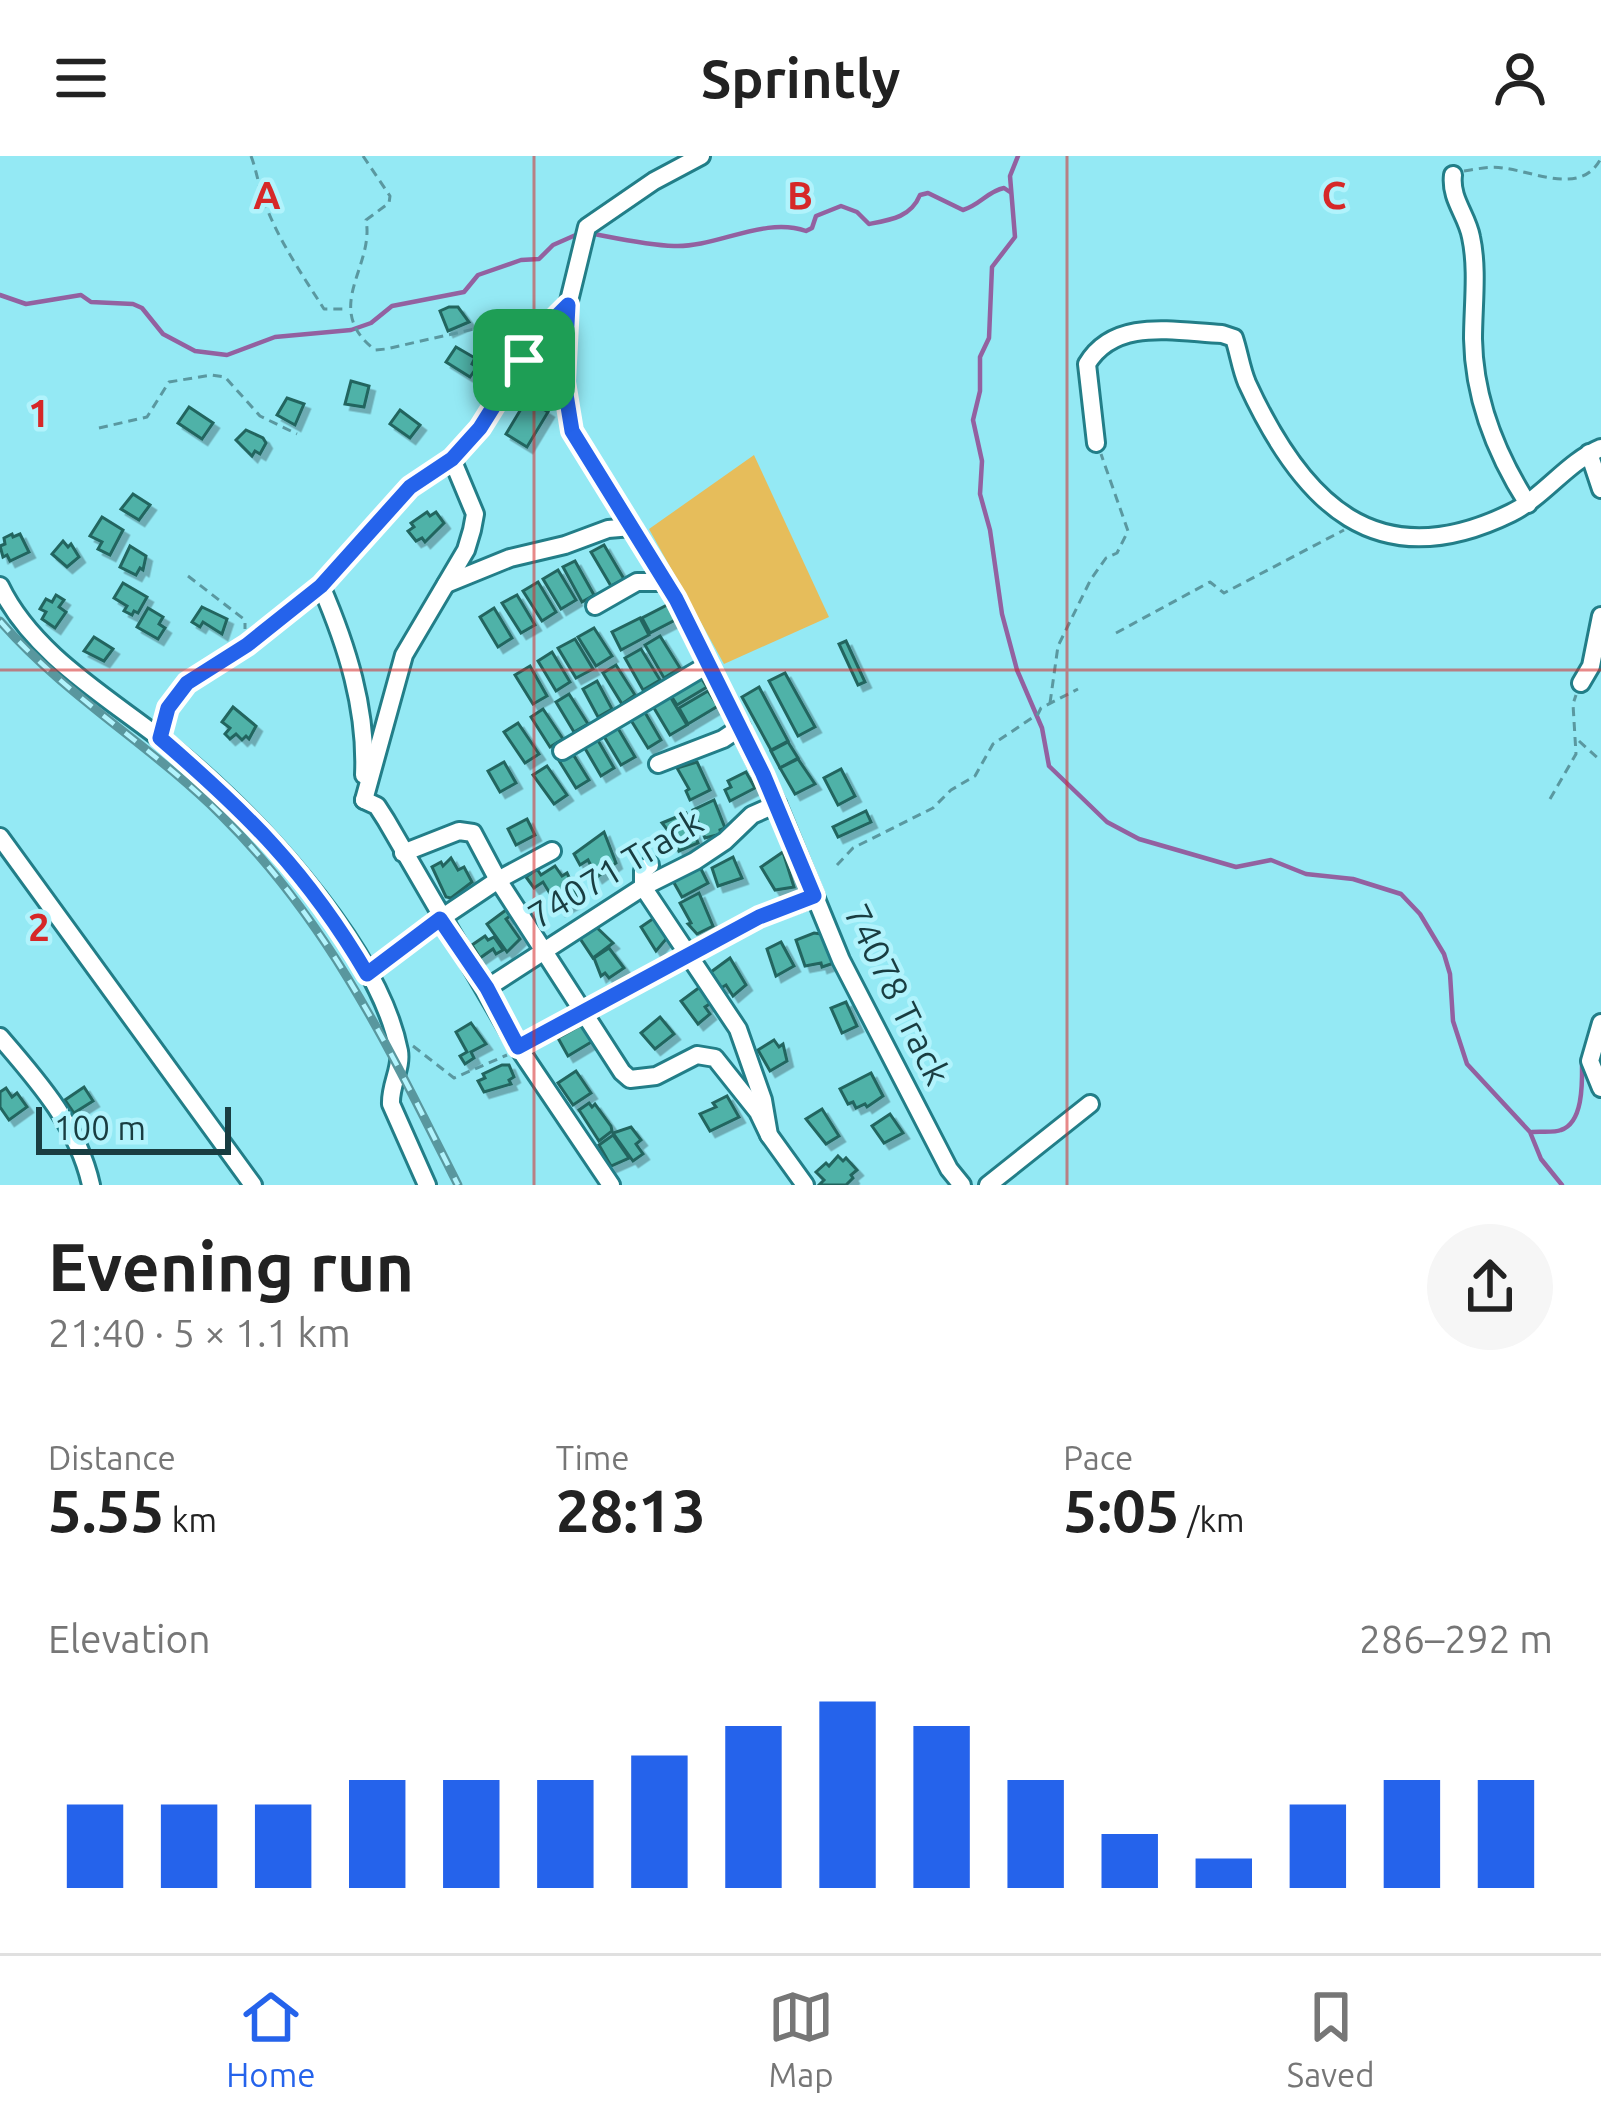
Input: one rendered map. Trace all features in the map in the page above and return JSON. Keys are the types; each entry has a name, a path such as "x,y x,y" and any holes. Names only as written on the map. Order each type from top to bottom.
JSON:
{"street":[{"name":"74078 Track","path":"701,156 654,181 587,227 568,305 564,382 572,431 666,582 710,664 777,804 841,960 962,1185"},
{"path":"1453,176 1454,195 1472,238 1478,389 1496,447 1528,504"},
{"path":"160,738 168,708 187,683 247,645 321,586 410,487 452,459 480,428 539,334 568,305"},
{"path":"1096,443 1087,364 1105,343 1128,330 1222,334 1234,338 1244,376 1271,431 1306,480 1331,506 1357,523 1399,536 1438,539 1466,532 1528,504 1595,451 1601,489"},
{"path":"364,800 404,655 466,550 476,514 452,459"},
{"path":"446,584 510,558 608,529 632,527"},
{"path":"595,606 637,582 666,582"},
{"path":"0,586 20,620 45,647 160,738 257,824 326,908 367,974 397,1043 401,1055 390,1090 391,1104 427,1185"},
{"path":"321,586 366,735 364,800"},
{"path":"1581,683 1591,666 1601,616"},
{"path":"562,751 710,664"},
{"path":"658,764 723,739 741,727"},
{"path":"364,800 377,806 518,1047 611,1185"},
{"name":"74071 Track","path":"487,988 643,886 725,841 752,815 777,804"},
{"path":"403,853 466,830 473,833 498,880 630,1079 656,1076 698,1055 716,1058 805,1185"},
{"path":"0,837 253,1185"},
{"path":"440,919 552,851"},
{"path":"650,865 643,871 643,886 738,1029 763,1100 769,1135"},
{"path":"518,1047 686,955 814,896"},
{"path":"1601,1023 1590,1061 1601,1088"},
{"path":"0,1037 65,1120 91,1185"},
{"path":"988,1185 1090,1104"}],"path":[{"path":"251,156 281,238 324,309 348,308"},
{"path":"363,156 390,196 366,220 367,242 348,308 359,332 375,350 504,324 518,334 524,360"},
{"path":"1453,176 1496,167 1577,180 1592,172 1601,158"},
{"path":"99,428 147,417 169,382 211,375 225,376 260,416 297,434"},
{"path":"1049,705 1058,646 1090,579 1106,558 1117,553 1128,531 1096,443"},
{"path":"1116,633 1210,581 1224,593 1357,523"},
{"path":"188,576 245,620 242,641 247,645"},
{"path":"1550,799 1576,754 1573,704 1581,683"},
{"path":"837,866 853,848 932,808 950,790 975,776 993,744 1041,708 1078,689"},
{"path":"1576,734 1580,744 1601,761"},
{"path":"367,974 440,919"},
{"path":"397,1043 413,1046 454,1078 518,1047"}],"shaded area":[{"path":"754,455 829,617 724,664 649,529"}],"building":[{"path":"458,307 469,322 448,331 440,311"},
{"path":"456,347 475,358 472,364 477,367 470,377 446,362"},
{"path":"351,381 369,386 364,407 345,404"},
{"path":"287,398 304,404 295,425 277,415"},
{"path":"527,399 548,412 527,447 506,434"},
{"path":"189,407 213,423 202,439 178,423"},
{"path":"400,410 420,425 410,438 390,424"},
{"path":"246,430 266,443 260,454 255,451 252,456 236,440"},
{"path":"133,494 150,505 139,520 121,509"},
{"path":"427,512 430,516 436,512 444,523 425,542 422,538 416,541 408,531 414,527 411,523"},
{"path":"102,517 123,530 110,555 98,549 102,542 90,536"},
{"path":"12,534 20,534 29,552 10,561 7,555 3,557 0,546"},
{"path":"63,541 79,557 67,567 52,554"},
{"path":"604,545 624,579 611,586 591,552"},
{"path":"130,546 146,556 143,570 136,575 120,567"},
{"path":"575,561 594,595 582,602 563,567"},
{"path":"558,570 576,600 561,609 543,579"},
{"path":"538,582 556,612 542,621 523,591"},
{"path":"123,583 147,597 138,613 124,611 127,606 114,598"},
{"path":"56,595 64,600 59,607 66,612 55,628 42,619 46,612 40,609"},
{"path":"517,595 535,625 521,633 502,603"},
{"path":"671,603 679,618 650,633 642,618"},
{"path":"202,607 227,619 222,634 203,622 200,627 192,622"},
{"path":"148,608 163,617 159,624 165,628 158,639 137,627"},
{"path":"494,608 512,638 498,647 480,617"},
{"path":"640,618 649,635 621,650 612,632"},
{"path":"594,628 612,656 596,666 578,637"},
{"path":"660,636 680,668 664,678 645,645"},
{"path":"94,637 113,649 104,661 84,651"},
{"path":"575,639 593,669 576,678 558,648"},
{"path":"846,641 865,682 858,685 839,644"},
{"path":"641,649 660,680 643,690 625,658"},
{"path":"552,652 570,682 556,691 538,661"},
{"path":"616,665 635,695 622,704 603,673"},
{"path":"530,666 547,696 533,704 515,675"},
{"path":"698,673 707,687 677,705 668,691"},
{"path":"785,673 815,727 798,736 769,681"},
{"path":"597,681 612,709 598,717 583,689"},
{"path":"759,687 788,741 771,750 742,697"},
{"path":"708,691 718,706 688,724 679,708"},
{"path":"668,693 687,725 670,735 651,703"},
{"path":"569,694 588,724 574,732 556,702"},
{"path":"233,707 256,726 249,739 236,734 230,739 225,734 230,728 222,722"},
{"path":"543,709 563,739 550,747 531,717"},
{"path":"643,709 661,740 648,748 629,717"},
{"path":"518,723 539,754 525,763 504,732"},
{"path":"616,725 635,757 621,765 602,733"},
{"path":"596,737 614,768 601,776 583,745"},
{"path":"788,742 798,758 780,768 771,751"},
{"path":"571,751 589,780 576,788 558,759"},
{"path":"798,759 815,784 795,794 780,768"},
{"path":"504,762 516,783 500,792 488,771"},
{"path":"697,762 710,790 690,800 677,768"},
{"path":"547,766 567,795 554,804 533,775"},
{"path":"841,769 855,796 838,805 824,778"},
{"path":"746,772 755,788 730,801 725,790 731,787 728,781"},
{"path":"714,800 725,828 705,838 693,810"},
{"path":"866,811 871,822 838,837 833,827"},
{"path":"686,813 698,843 679,851 662,823"},
{"path":"527,819 535,835 516,845 508,829"},
{"path":"604,832 616,863 597,877 588,860 580,865 574,854"},
{"path":"783,852 794,887 775,890 761,867"},
{"path":"733,857 742,878 718,886 712,868"},
{"path":"451,858 458,870 464,867 472,882 451,898 446,897 432,867 441,862 443,866"},
{"path":"555,866 562,876 567,873 578,896 560,910 543,882 534,888 526,877"},
{"path":"700,867 708,883 682,897 673,881"},
{"path":"699,893 713,926 697,934 680,903"},
{"path":"506,910 510,916 506,919 520,939 507,952 487,924"},
{"path":"654,918 667,938 656,951 641,927"},
{"path":"592,923 613,943 593,958 577,934"},
{"path":"821,934 834,963 805,966 796,940"},
{"path":"485,936 488,940 494,937 503,950 496,954 493,949 480,958 472,945"},
{"path":"781,942 794,966 776,976 767,949"},
{"path":"609,948 624,968 609,978 605,973 601,976 594,958"},
{"path":"730,958 746,985 733,996 711,972"},
{"path":"700,987 711,1003 705,1007 710,1014 698,1024 681,1001"},
{"path":"846,1002 857,1026 842,1033 831,1008"},
{"path":"660,1017 674,1034 655,1049 641,1033"},
{"path":"471,1023 486,1044 471,1052 474,1058 465,1064 460,1056 467,1052 456,1032"},
{"path":"583,1024 593,1041 568,1056 558,1038"},
{"path":"774,1040 779,1047 783,1044 787,1061 770,1071 758,1050"},
{"path":"509,1065 514,1077 511,1084 484,1092 478,1081"},
{"path":"576,1071 591,1093 573,1105 558,1083"},
{"path":"871,1073 883,1096 867,1107 848,1104 840,1089"},
{"path":"84,1087 93,1101 74,1113 65,1100"},
{"path":"6,1088 12,1097 17,1093 27,1107 9,1120 0,1107 0,1092"},
{"path":"727,1096 739,1117 710,1131 700,1114"},
{"path":"595,1104 611,1126 612,1131 599,1141 579,1110"},
{"path":"822,1109 839,1136 826,1144 806,1119"},
{"path":"890,1114 903,1133 884,1143 872,1126"},
{"path":"631,1127 641,1140 636,1144 643,1154 633,1161 613,1133"},
{"path":"613,1135 629,1158 611,1166 599,1145"},
{"path":"838,1156 857,1170 853,1178 846,1185 819,1185 824,1180 816,1172"}],"waterway":[{"path":"1018,156 1010,176 1015,237 992,267 989,338 980,357 980,391 973,420 982,461 980,494 1002,614 1017,670 1042,728 1049,766 1107,822 1139,839 1236,867 1271,860 1306,874 1353,879 1401,894 1420,914 1444,954 1453,1021 1467,1064 1530,1132 1541,1159 1562,1185"},
{"path":"589,233 690,245 774,227 806,231 816,216 841,206 857,212 869,224 899,216 928,193 963,210 998,190 1010,192"},
{"path":"0,295 26,304 81,295 91,302 133,304 163,334 195,351 227,355 275,337 351,330 371,323 392,306 464,292 478,275 539,259 553,245 578,234"},
{"path":"1532,1132 1561,1130 1574,1118 1586,1054"}],"railway":[{"path":"0,621 52,673 194,790 260,856 355,990 458,1185"}],"route":[{"path":"568,305 564,382 572,431 676,599 763,774 814,896 759,917 518,1047 487,988 440,919 367,974 326,908 257,824 160,738 168,708 187,683 247,645 321,586 410,487 452,459 480,428 524,360 539,334 568,305"}]}
